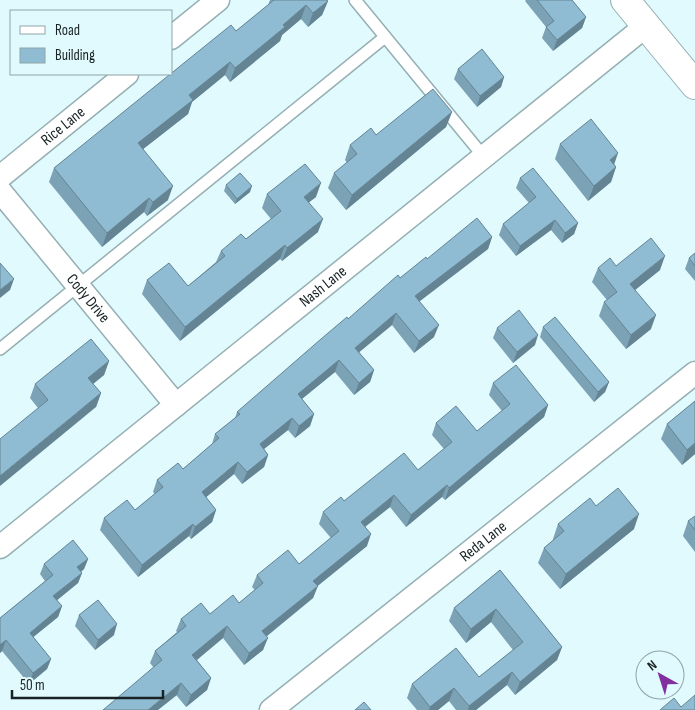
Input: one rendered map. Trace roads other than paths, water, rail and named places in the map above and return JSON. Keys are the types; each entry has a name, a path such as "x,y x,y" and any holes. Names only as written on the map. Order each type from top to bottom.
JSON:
{"main road":[{"path":"625,0 695,85"}],"street":[{"path":"172,37 218,0"},
{"name":"Nash Lane","path":"0,546 647,25"},
{"name":"Rice Lane","path":"0,178 126,75"},
{"name":"Cody Drive","path":"0,192 176,405"},
{"name":"Reda Lane","path":"271,710 695,373"}],"lane":[{"path":"355,0 484,156"},
{"path":"0,349 385,37"}]}
